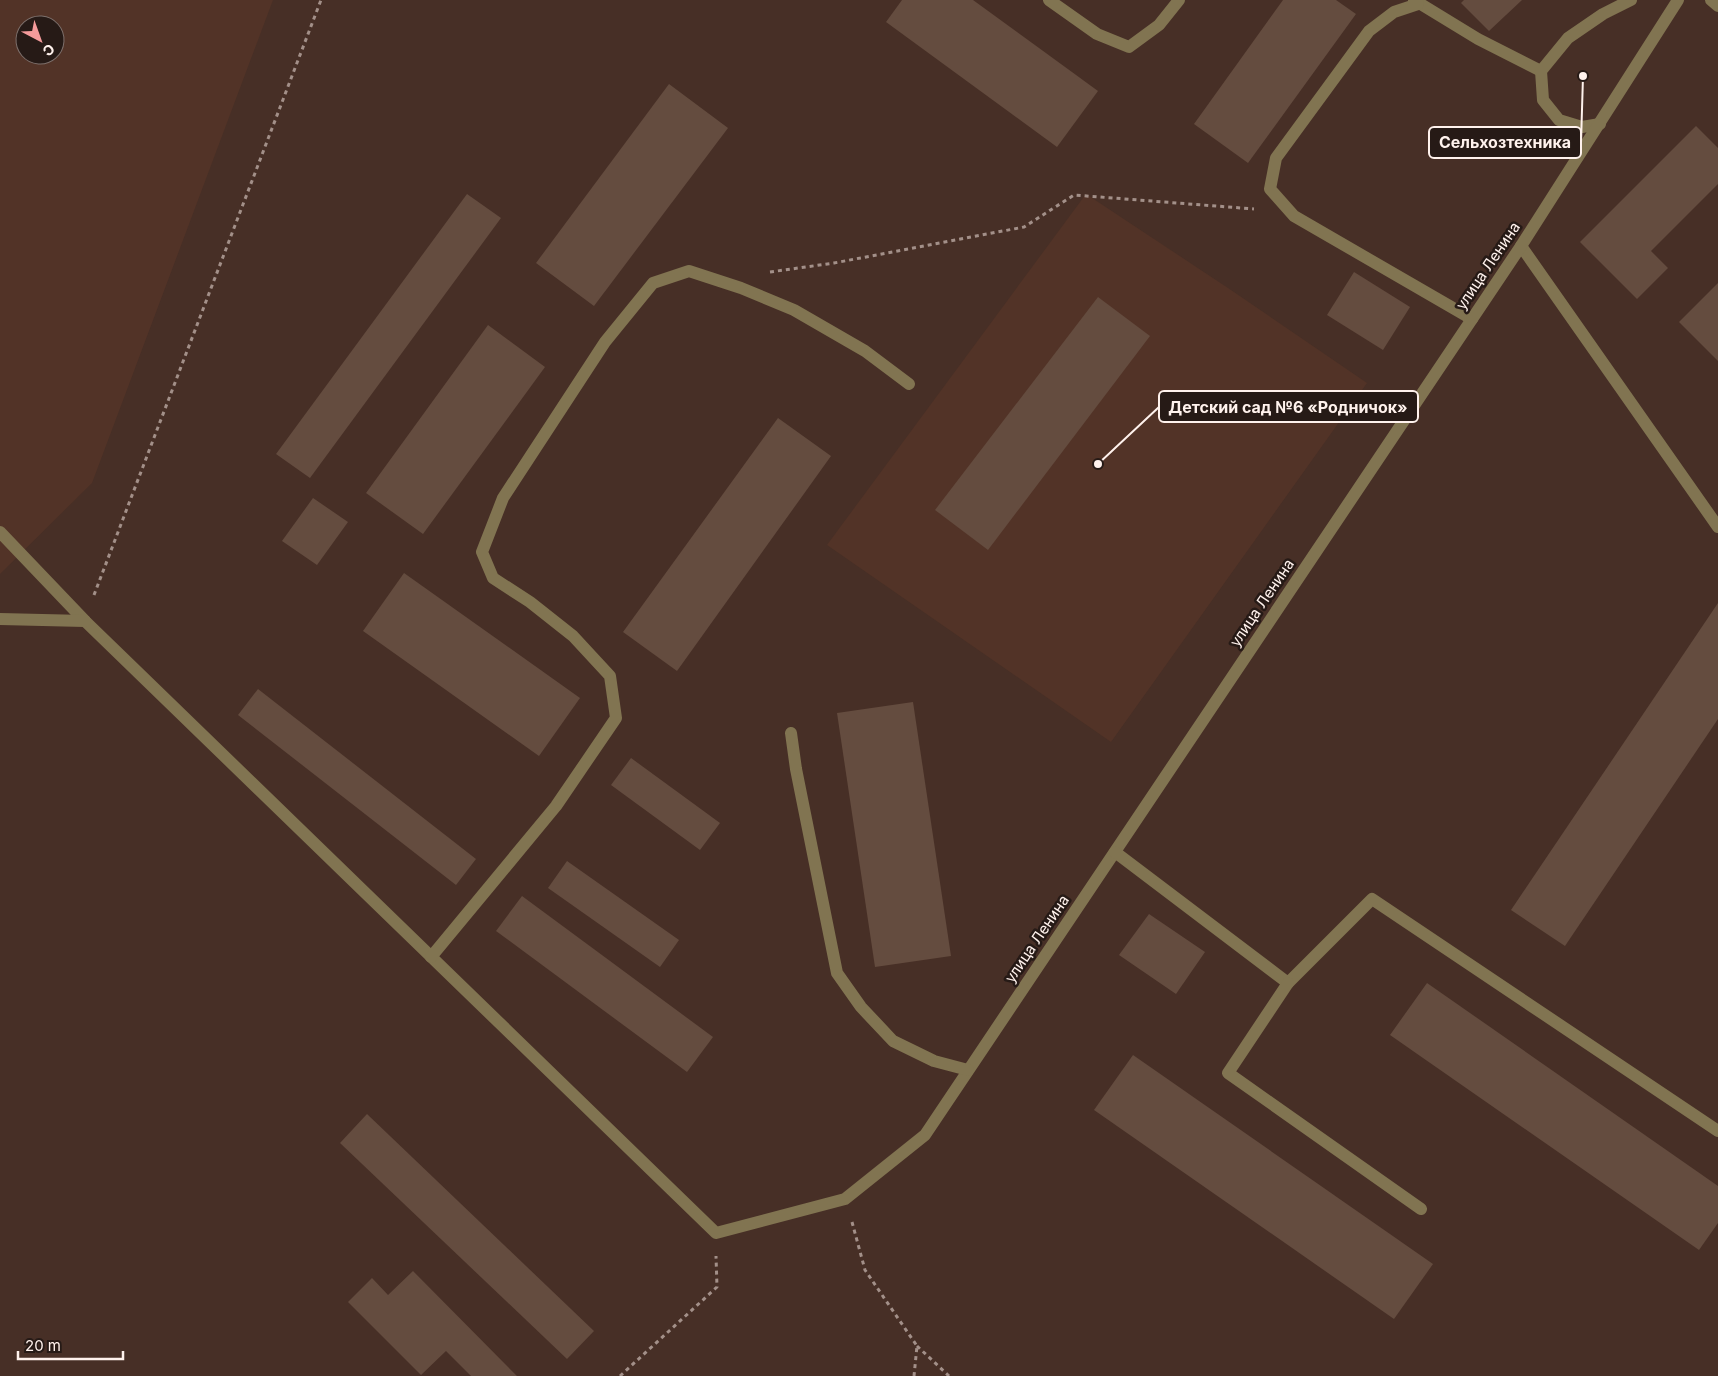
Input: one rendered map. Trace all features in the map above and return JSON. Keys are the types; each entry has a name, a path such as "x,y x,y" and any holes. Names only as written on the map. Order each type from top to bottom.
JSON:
{"street":[{"path":"1049,0 1097,34 1129,47 1160,25 1179,0"},
{"path":"1600,124 1582,127 1559,120 1543,100 1542,71 1568,38 1603,14 1632,0"},
{"name":"улица Ленина","path":"845,1200 925,1135 1521,246 1678,0"},
{"path":"1711,0 1718,6"},
{"path":"1472,319 1294,216 1270,189 1276,158 1369,31 1394,12 1416,2 1478,38 1542,71"},
{"path":"1521,246 1718,527"},
{"path":"431,957 556,806 616,718 610,676 572,636 530,602 493,578 482,552 503,498 605,342 654,283 689,271 741,288 794,310 865,351 909,384"},
{"path":"0,532 85,621 716,1233 845,1200"},
{"path":"0,619 85,621"},
{"path":"791,732 796,769 837,973 861,1007 893,1041 934,1060 968,1070"},
{"path":"1115,852 1288,983"},
{"path":"1421,1209 1228,1073 1288,983 1372,899 1718,1131"}],"path":[{"path":"85,621 321,0"},
{"path":"761,273 834,263 1024,227 1074,195 1130,201 1242,207 1294,216"},
{"path":"845,1200 865,1270 917,1346 949,1376"},
{"path":"620,1376 717,1287 716,1233"},
{"path":"914,1376 917,1346"}],"shaded area":[{"path":"0,0 273,0 92,483 0,574"},
{"path":"1086,194 1367,383 1111,742 827,545"}],"building":[{"path":"902,0 973,0 1098,91 1057,147 886,22"},
{"path":"1283,0 1336,0 1356,14 1248,163 1194,124"},
{"path":"1464,0 1522,0 1489,31 1461,3"},
{"path":"669,84 728,128 594,306 536,263"},
{"path":"1696,126 1718,148 1718,184 1651,251 1668,268 1637,299 1580,242"},
{"path":"467,194 501,218 310,478 276,454"},
{"path":"1354,272 1410,307 1383,350 1327,315"},
{"path":"1718,283 1718,361 1679,322"},
{"path":"1098,297 1150,336 988,550 935,510"},
{"path":"488,325 545,367 423,534 366,493"},
{"path":"778,418 831,456 677,671 623,632"},
{"path":"313,498 348,522 317,565 282,541"},
{"path":"404,573 580,698 539,756 363,631"},
{"path":"1718,603 1718,719 1565,946 1511,910"},
{"path":"258,689 476,859 456,885 238,715"},
{"path":"913,702 951,956 875,967 837,713"},
{"path":"631,758 720,823 700,850 611,785"},
{"path":"567,861 679,940 660,967 548,888"},
{"path":"522,896 713,1037 687,1072 496,931"},
{"path":"1149,914 1205,952 1176,994 1119,955"},
{"path":"1427,983 1718,1186 1718,1223 1699,1250 1390,1035"},
{"path":"1133,1055 1433,1264 1394,1319 1094,1110"},
{"path":"367,1114 594,1331 567,1359 340,1143"},
{"path":"413,1271 517,1376 471,1376 446,1351 421,1375 348,1302 372,1278 388,1295"}],"place":[{"name":"Сельхозтехника","path":"1583,76"},
{"name":"Детский сад №6 «Родничок»","path":"1098,464"}]}
